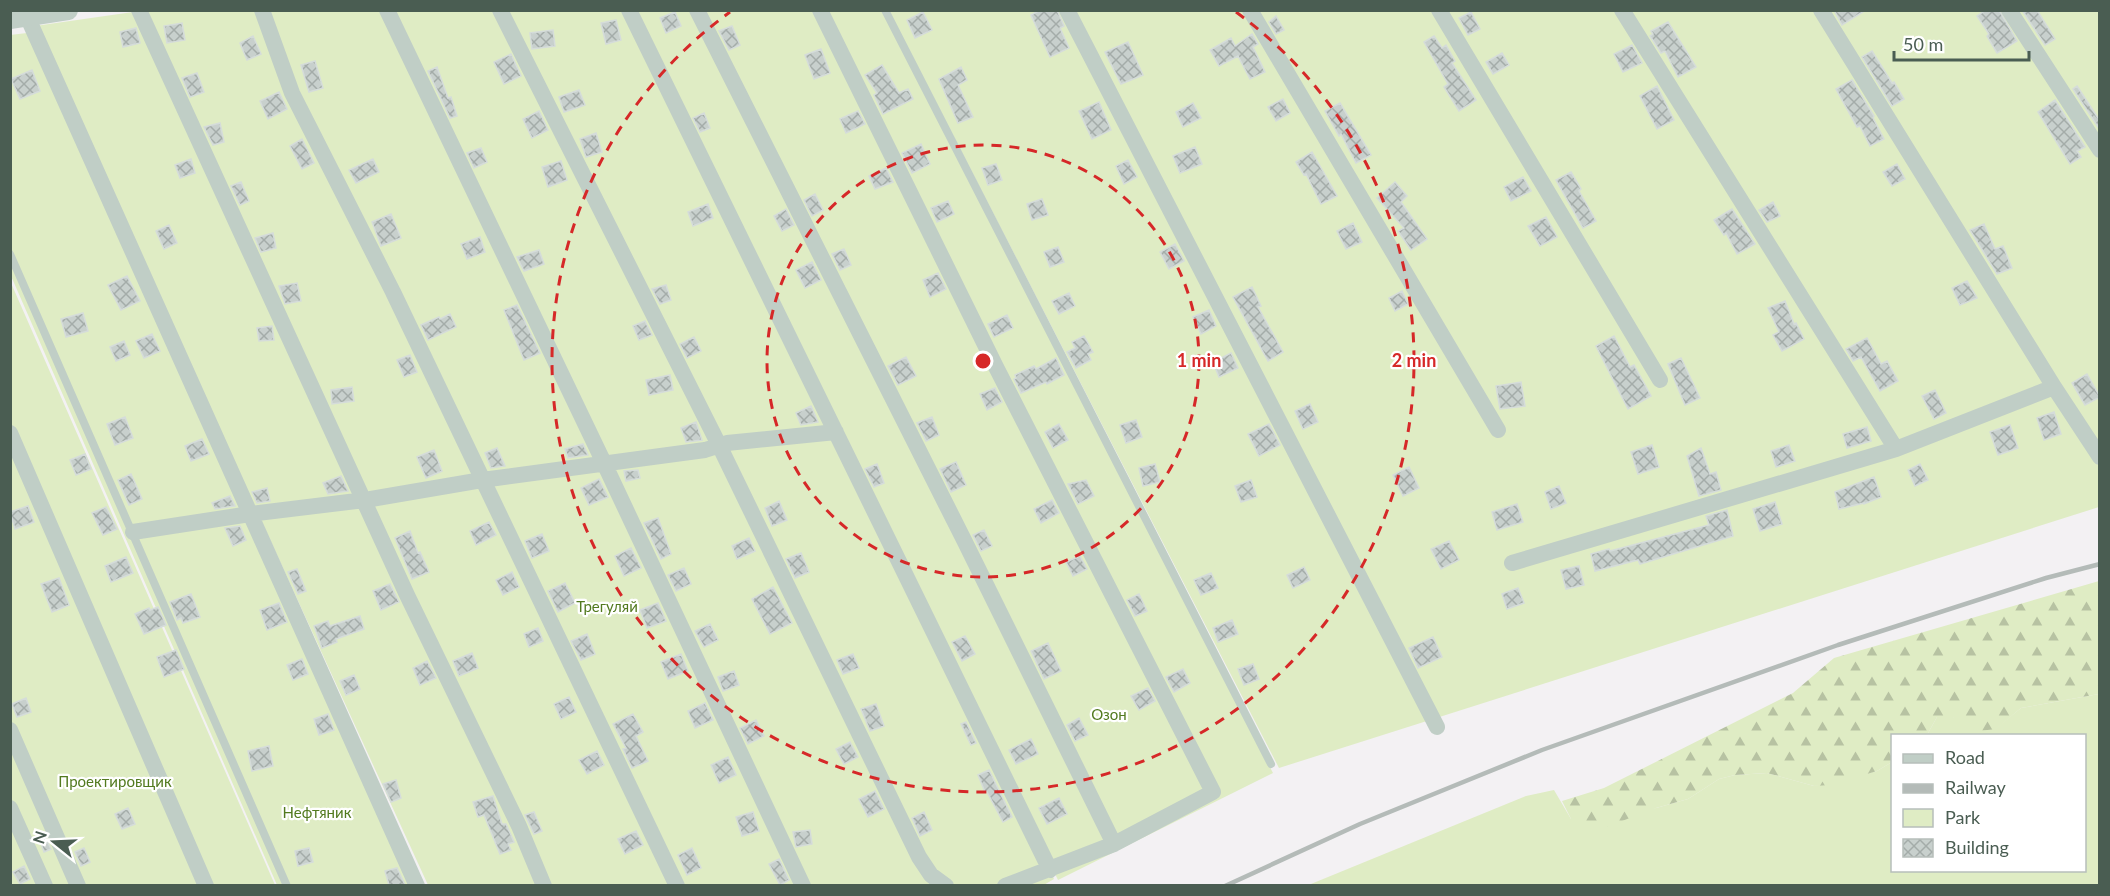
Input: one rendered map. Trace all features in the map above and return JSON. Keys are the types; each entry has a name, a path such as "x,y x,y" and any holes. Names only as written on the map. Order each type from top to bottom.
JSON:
{"street":[{"path":"68,10 19,18 250,514 417,885"},
{"path":"139,10 407,595 519,826 544,885"},
{"path":"262,10 292,93 393,292 677,885"},
{"path":"387,10 803,885"},
{"path":"500,10 719,445 919,857 931,875 943,885"},
{"path":"629,10 1050,870"},
{"path":"697,10 1114,844"},
{"path":"820,10 996,367 1213,792 1114,844 1050,870 1005,885"},
{"path":"1066,10 1437,727"},
{"path":"1250,10 1498,430"},
{"path":"1439,10 1660,380"},
{"path":"1622,10 1896,449"},
{"path":"1821,10 2054,387 2100,457"},
{"path":"2009,10 2100,150"},
{"path":"1512,563 1896,449 2054,387"},
{"path":"133,532 250,514 365,500 482,480 705,450 719,445 836,432"},
{"path":"10,433 206,885"},
{"path":"10,730 78,885"},
{"path":"10,808 45,885"}],"lane":[{"path":"885,10 1271,764"},
{"path":"10,254 287,885"}],"green space":[{"name":"Трегуляй","path":"147,10 623,11 1054,879 1042,886 428,885 35,26"},
{"name":"Озон","path":"631,11 882,11 1273,773 1058,880"},
{"path":"889,11 2009,11 2099,150 2099,507 1279,768"},
{"path":"2011,11 2099,11 2099,148"},
{"name":"Нефтяник","path":"27,33 423,885 277,885 11,276 10,35"},
{"name":"Проектировщик","path":"11,283 275,885 11,885"},
{"path":"2099,581 2099,694 2021,708 1996,729 1979,731 1963,728 1953,717 1937,717 1928,734 1891,734 1891,763 1877,771 1830,785 1814,786 1767,773 1735,775 1719,779 1688,799 1656,808 1601,829 1571,819 1562,801 1604,788 1793,693 1834,658"},
{"path":"2099,694 2099,885 1306,886 1526,796 1554,790 1571,819 1656,808 1688,799 1719,779 1735,775 1767,773 1814,786 1877,771 1891,763 1891,872 2086,872 2086,734 1928,734 1937,717 1953,717 1995,729 2021,708"}],"building":[{"path":"1040,10 1057,10 1064,26 1060,28 1069,48 1050,57 1031,15"},
{"path":"1834,10 1866,10 1842,25"},
{"path":"1986,10 1999,10 2017,41 1997,53 1987,36 1989,34 1977,16"},
{"path":"2022,10 2037,10 2055,39 2045,45"},
{"path":"675,12 681,26 666,33 660,18"},
{"path":"923,12 932,30 915,38 907,20"},
{"path":"1471,12 1480,29 1468,35 1459,18"},
{"path":"1276,16 1284,30 1276,34 1269,22"},
{"path":"616,20 621,40 606,44 601,23"},
{"path":"1668,22 1696,67 1678,77 1665,51 1661,53 1650,36 1653,34 1651,31"},
{"path":"182,23 185,40 167,43 164,26"},
{"path":"732,26 740,45 729,50 719,31"},
{"path":"136,28 140,43 123,47 120,32"},
{"path":"553,30 555,46 532,49 530,33"},
{"path":"1252,34 1258,44 1253,47 1265,72 1250,79 1238,56 1219,66 1210,50 1231,38 1235,46"},
{"path":"253,36 261,54 247,60 240,43"},
{"path":"1434,36 1442,48 1446,45 1455,61 1452,63 1476,100 1459,111 1444,87 1448,84 1424,42"},
{"path":"1128,42 1143,75 1121,84 1105,52"},
{"path":"1632,45 1642,63 1623,72 1614,54"},
{"path":"821,49 830,73 814,79 805,55"},
{"path":"1872,51 1904,99 1892,106 1862,57"},
{"path":"1502,53 1509,65 1493,74 1486,62"},
{"path":"511,54 521,76 504,84 494,62"},
{"path":"315,61 323,88 309,92 301,65"},
{"path":"882,65 899,93 908,89 913,99 883,114 874,95 877,93 865,75"},
{"path":"437,67 457,116 450,118 428,71"},
{"path":"961,67 967,80 958,85 973,117 958,123 939,79"},
{"path":"32,70 40,91 20,99 11,79"},
{"path":"197,73 204,92 190,97 182,78"},
{"path":"1852,80 1874,116 1884,139 1870,146 1836,89"},
{"path":"1657,86 1674,120 1657,129 1640,96"},
{"path":"2077,86 2100,121 2100,130 2073,89"},
{"path":"579,90 585,105 564,112 559,97"},
{"path":"279,92 287,109 268,119 260,101"},
{"path":"1283,99 1290,113 1276,121 1268,107"},
{"path":"2055,100 2085,147 2077,151 2081,157 2070,164 2038,112"},
{"path":"1099,102 1111,130 1092,139 1079,111"},
{"path":"1193,103 1201,118 1183,127 1176,112"},
{"path":"1340,103 1371,155 1356,163 1341,134 1339,136 1325,111"},
{"path":"539,111 548,130 532,138 523,119"},
{"path":"858,111 865,124 846,133 840,119"},
{"path":"704,113 710,128 700,132 693,118"},
{"path":"220,123 224,142 213,145 204,127"},
{"path":"596,133 602,152 586,157 580,139"},
{"path":"302,139 314,163 302,169 290,146"},
{"path":"921,144 930,164 912,173 902,153"},
{"path":"1195,147 1202,164 1180,173 1173,156"},
{"path":"481,148 487,162 474,168 467,153"},
{"path":"1312,152 1337,196 1321,204 1306,174 1304,175 1296,162"},
{"path":"191,159 195,173 180,178 175,165"},
{"path":"373,159 379,172 356,183 349,170"},
{"path":"1128,160 1137,177 1124,184 1116,166"},
{"path":"561,161 567,180 548,187 542,167"},
{"path":"996,164 1002,180 988,185 982,168"},
{"path":"1897,164 1905,179 1892,186 1883,172"},
{"path":"886,168 893,182 875,189 869,176"},
{"path":"1571,172 1596,221 1583,228 1556,180"},
{"path":"1523,177 1531,191 1511,201 1504,187"},
{"path":"241,182 249,201 240,205 231,186"},
{"path":"1395,182 1407,196 1401,202 1427,239 1411,250 1398,231 1404,228 1377,198"},
{"path":"815,194 823,210 812,216 804,200"},
{"path":"1042,199 1048,215 1032,220 1027,204"},
{"path":"948,201 954,214 937,222 931,208"},
{"path":"1773,202 1780,216 1767,222 1759,210"},
{"path":"708,204 713,218 693,226 688,212"},
{"path":"786,209 794,225 782,231 774,216"},
{"path":"1732,209 1755,244 1737,254 1726,233 1724,235 1714,220"},
{"path":"391,214 401,238 381,246 372,222"},
{"path":"1546,217 1557,237 1540,246 1528,226"},
{"path":"1353,223 1362,242 1346,249 1337,231"},
{"path":"1984,224 1995,249 2003,246 2012,268 1997,274 1970,230"},
{"path":"169,225 177,243 164,249 156,231"},
{"path":"273,233 276,248 261,252 255,238"},
{"path":"480,237 485,252 467,259 461,244"},
{"path":"1175,244 1184,261 1169,269 1160,252"},
{"path":"1058,247 1064,262 1050,267 1044,252"},
{"path":"844,249 851,265 840,270 832,254"},
{"path":"539,250 544,264 524,271 517,257"},
{"path":"812,262 821,280 805,288 796,270"},
{"path":"938,273 946,289 930,297 923,280"},
{"path":"127,276 140,301 121,310 108,285"},
{"path":"1967,281 1977,298 1960,305 1952,288"},
{"path":"297,283 301,301 285,304 279,286"},
{"path":"666,285 671,300 660,304 652,289"},
{"path":"1252,287 1261,306 1258,307 1283,352 1268,361 1233,297"},
{"path":"1402,291 1408,304 1395,311 1389,298"},
{"path":"1069,293 1075,306 1059,314 1052,301"},
{"path":"1785,301 1794,324 1796,323 1804,339 1782,351 1773,335 1779,332 1768,308"},
{"path":"517,305 540,353 524,360 504,310"},
{"path":"1209,310 1216,326 1201,334 1193,317"},
{"path":"83,313 88,331 66,337 61,319"},
{"path":"450,314 456,327 428,340 421,325"},
{"path":"1007,315 1013,328 994,337 988,324"},
{"path":"645,321 652,335 639,340 633,326"},
{"path":"272,326 274,340 259,341 257,328"},
{"path":"152,334 160,351 144,358 136,341"},
{"path":"1084,336 1093,352 1088,354 1091,360 1076,368 1067,352 1075,348 1072,342"},
{"path":"1614,336 1630,367 1634,365 1651,396 1628,409 1596,346"},
{"path":"694,337 701,351 687,358 680,344"},
{"path":"1867,338 1881,364 1887,361 1898,381 1880,391 1861,357 1853,361 1846,349"},
{"path":"124,341 130,355 116,361 110,347"},
{"path":"1231,353 1238,368 1219,377 1213,362"},
{"path":"410,355 417,372 404,377 397,360"},
{"path":"906,357 916,376 898,385 888,366"},
{"path":"1056,358 1064,375 1021,393 1014,379 1015,375 1034,366 1036,369"},
{"path":"1681,358 1700,398 1685,405 1668,364"},
{"path":"2087,374 2100,397 2085,405 2072,383"},
{"path":"670,375 673,390 649,395 646,380"},
{"path":"1521,382 1525,406 1500,409 1496,386"},
{"path":"352,387 354,401 332,404 331,390"},
{"path":"995,388 1002,402 987,410 980,394"},
{"path":"1935,390 1946,413 1934,419 1922,396"},
{"path":"1310,404 1318,422 1303,429 1295,411"},
{"path":"811,406 818,422 801,425 796,413"},
{"path":"2054,412 2061,434 2044,440 2037,418"},
{"path":"125,417 133,438 115,445 107,424"},
{"path":"932,417 939,435 926,441 917,423"},
{"path":"1136,420 1142,437 1126,443 1120,425"},
{"path":"696,422 702,440 686,442 681,428"},
{"path":"1059,424 1068,440 1053,448 1045,432"},
{"path":"1269,424 1280,445 1259,456 1248,434"},
{"path":"2010,425 2018,448 1998,455 1990,432"},
{"path":"1867,427 1871,441 1847,448 1843,434"},
{"path":"202,439 209,454 191,461 185,446"},
{"path":"583,444 588,455 568,458 565,449"},
{"path":"1652,445 1659,467 1638,474 1631,452"},
{"path":"1789,445 1795,461 1776,467 1771,451"},
{"path":"497,448 505,466 491,468 485,453"},
{"path":"1701,448 1710,474 1716,472 1721,490 1699,496 1687,456"},
{"path":"434,450 442,471 426,478 417,457"},
{"path":"85,454 91,469 76,475 70,460"},
{"path":"956,462 966,485 951,492 940,469"},
{"path":"877,464 884,483 874,487 865,469"},
{"path":"1155,464 1160,482 1143,486 1139,468"},
{"path":"1920,464 1928,480 1915,486 1908,470"},
{"path":"1409,467 1419,488 1403,496 1393,475"},
{"path":"638,470 640,478 626,481 624,471"},
{"path":"131,474 142,499 129,505 118,480"},
{"path":"341,476 348,491 328,494 323,483"},
{"path":"1874,477 1881,497 1864,504 1839,509 1835,492"},
{"path":"599,479 608,497 589,505 581,488"},
{"path":"1086,480 1094,496 1078,504 1068,484"},
{"path":"1251,480 1257,497 1241,502 1235,486"},
{"path":"1559,486 1566,503 1551,509 1545,492"},
{"path":"267,488 270,501 257,503 252,492"},
{"path":"230,496 235,506 215,509 212,503"},
{"path":"1052,500 1059,513 1041,523 1034,509"},
{"path":"779,501 787,520 772,526 765,508"},
{"path":"1775,502 1782,524 1760,531 1753,509"},
{"path":"1517,504 1523,522 1497,530 1492,512"},
{"path":"28,506 34,522 15,529 10,512"},
{"path":"106,507 117,529 103,535 92,513"},
{"path":"1727,510 1733,536 1640,564 1638,560 1595,571 1591,554 1709,525 1706,516"},
{"path":"658,518 671,554 661,559 644,523"},
{"path":"489,522 496,535 476,545 470,531"},
{"path":"240,526 246,540 233,546 225,528"},
{"path":"984,530 992,546 981,551 973,535"},
{"path":"410,531 418,553 420,552 429,572 412,579 395,538"},
{"path":"542,534 549,551 532,558 525,541"},
{"path":"749,538 755,551 737,559 732,546"},
{"path":"1449,541 1459,560 1441,569 1431,549"},
{"path":"631,548 641,568 624,576 615,556"},
{"path":"801,553 809,572 795,578 786,559"},
{"path":"1080,556 1087,569 1073,576 1066,562"},
{"path":"126,557 133,573 111,582 105,566"},
{"path":"1579,566 1584,585 1566,589 1561,570"},
{"path":"1304,567 1310,580 1293,588 1287,575"},
{"path":"684,568 691,584 676,591 668,575"},
{"path":"297,569 306,591 298,594 288,572"},
{"path":"512,572 519,587 503,595 496,580"},
{"path":"1211,573 1218,588 1201,595 1194,580"},
{"path":"59,578 69,605 52,612 41,584"},
{"path":"565,583 575,603 558,612 548,591"},
{"path":"390,584 399,602 381,610 373,591"},
{"path":"773,587 792,623 770,634 752,599"},
{"path":"1518,588 1524,603 1507,609 1502,594"},
{"path":"191,594 200,617 183,623 181,618 177,620 170,602"},
{"path":"1139,594 1147,611 1135,616 1127,600"},
{"path":"279,603 287,622 267,630 260,610"},
{"path":"658,603 666,621 647,628 640,610"},
{"path":"158,607 166,625 144,634 135,614"},
{"path":"360,616 364,629 336,639 337,642 322,648 314,626 328,621 330,626"},
{"path":"1232,620 1238,634 1218,642 1213,628"},
{"path":"710,624 718,640 704,647 695,631"},
{"path":"538,628 543,641 529,647 524,634"},
{"path":"587,634 595,654 581,660 571,641"},
{"path":"965,636 975,654 962,661 952,642"},
{"path":"1433,637 1442,657 1418,668 1409,648"},
{"path":"1048,643 1061,671 1044,679 1031,651"},
{"path":"176,650 184,669 164,677 157,657"},
{"path":"472,653 478,668 459,676 453,661"},
{"path":"681,654 688,671 668,679 661,662"},
{"path":"853,654 859,668 843,674 837,660"},
{"path":"302,659 308,674 293,680 287,665"},
{"path":"427,661 436,678 420,685 413,668"},
{"path":"1253,664 1259,679 1244,685 1238,669"},
{"path":"1183,669 1190,683 1174,692 1166,677"},
{"path":"734,671 739,685 723,691 718,677"},
{"path":"354,675 360,689 346,695 340,681"},
{"path":"1148,688 1155,701 1139,710 1131,696"},
{"path":"569,697 576,712 561,719 554,704"},
{"path":"26,698 31,712 17,717 12,704"},
{"path":"705,703 713,720 695,728 688,711"},
{"path":"876,704 884,726 870,731 861,709"},
{"path":"328,714 334,730 319,735 314,719"},
{"path":"633,714 643,732 636,736 648,761 632,768 623,749 626,748 613,724"},
{"path":"1079,718 1088,735 1075,741 1067,725"},
{"path":"756,720 764,736 748,744 740,728"},
{"path":"966,722 976,743 971,745 961,724"},
{"path":"1031,739 1038,754 1016,764 1009,750"},
{"path":"850,742 858,757 844,764 836,749"},
{"path":"269,746 273,766 252,771 248,751"},
{"path":"597,751 604,765 587,774 579,760"},
{"path":"728,757 736,775 719,783 711,765"},
{"path":"989,770 1012,817 1003,822 985,792 978,775"},
{"path":"396,780 401,798 391,802 383,784"},
{"path":"875,791 884,809 868,817 859,799"},
{"path":"493,796 502,824 506,824 514,842 508,844 511,850 500,854 484,815 478,817 473,802"},
{"path":"1059,798 1067,814 1047,824 1039,808"},
{"path":"128,808 135,824 122,829 115,814"},
{"path":"534,812 542,831 534,834 525,815"},
{"path":"753,812 759,831 742,836 736,817"},
{"path":"924,812 932,830 920,836 912,818"},
{"path":"810,830 812,844 796,847 793,832"},
{"path":"636,831 643,845 625,854 618,839"},
{"path":"43,833 51,849 44,852 38,835"},
{"path":"84,848 90,862 81,866 75,852"},
{"path":"309,848 313,862 298,866 295,851"},
{"path":"692,848 701,868 687,875 678,855"},
{"path":"779,859 789,880 780,885 769,864"},
{"path":"24,866 30,879 20,884 13,872"},
{"path":"397,868 405,885 389,885 385,871"}],"railway":[{"path":"1225,886 1360,824 1542,750 1838,645 2046,578 2100,564"}]}
